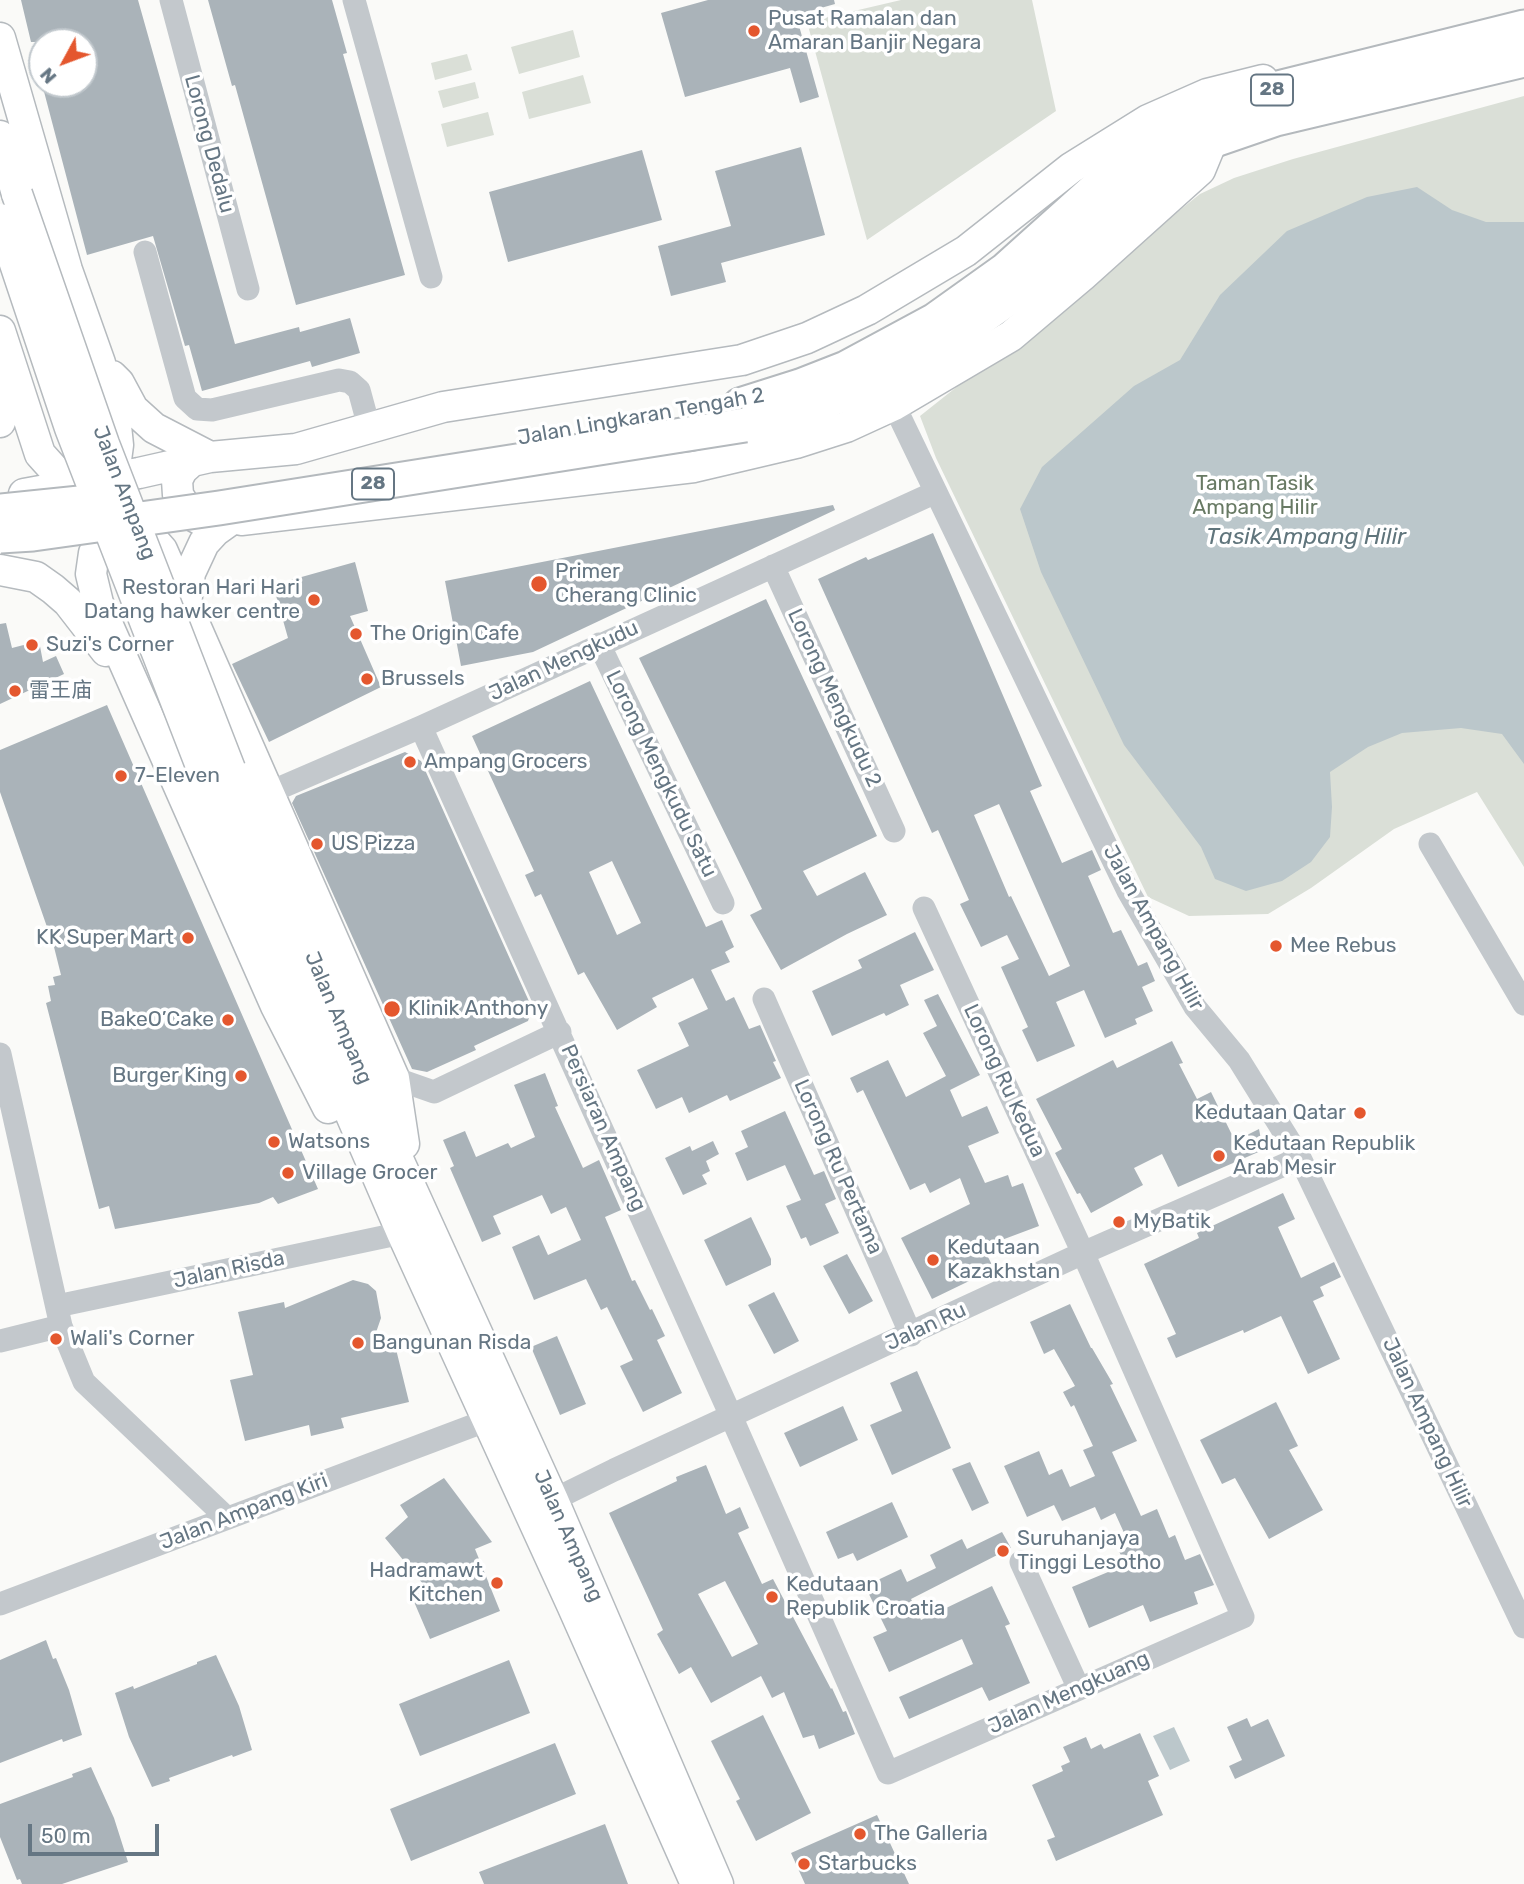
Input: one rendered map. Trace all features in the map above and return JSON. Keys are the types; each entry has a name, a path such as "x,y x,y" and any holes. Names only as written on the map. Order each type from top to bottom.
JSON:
{"highway":[{"name":"Jalan Lingkaran Tengah 2","path":"0,536 286,498 745,425 806,409 858,389 946,343 1020,290 1064,234 1132,156 1199,117 1270,90 1524,27"},
{"name":"Jalan Lingkaran Tengah 2","path":"0,511 209,488 740,405 846,368 907,336 935,320 1005,270 1212,141 1276,119 1524,60"}],"main road":[{"path":"0,38 67,270 100,363 118,445 114,502 94,553 91,575 98,603 276,1006 336,1121 397,1190"},
{"path":"0,549 61,544 114,502 201,459 296,449 443,407 742,360 807,338 867,310 966,251 1072,168 1149,120 1207,94 1265,79 1340,72"},
{"name":"Jalan Ampang","path":"0,136 17,194 218,774"},
{"path":"42,492 83,500 114,502 157,530 694,467 796,443 846,427 894,405 1011,336 1200,170 1212,141"},
{"name":"Jalan Ampang","path":"0,219 70,428 397,1190 553,1500 718,1884"},
{"path":"0,422 6,403 3,340"},
{"path":"3,340 32,434 49,467 76,485 158,525 162,550 394,1078 397,1190"},
{"path":"100,363 119,383 133,409 154,428 201,459"},
{"path":"32,434 60,444 84,442 102,430 113,417"},
{"path":"201,459 182,470 177,480 178,495 190,514 219,523"},
{"path":"0,496 76,485"},
{"path":"0,496 17,519 13,540 0,549"},
{"path":"186,604 190,573 204,543 219,523"},
{"path":"98,603 119,579 135,572 154,569 174,576"},
{"path":"0,570 36,577 68,602 134,688"},
{"name":"Jalan Ampang","path":"397,1190 402,1233 696,1884"}],"street":[{"name":"Lorong Dedalu","path":"171,0 248,289"},
{"path":"354,0 431,277"},
{"path":"145,252 185,398 197,410 212,410 340,380 350,382 359,390 369,427"},
{"name":"Jalan Ampang Hilir","path":"894,405 1128,891 1195,1007 1239,1060 1300,1158 1518,1601 1524,1627"},
{"name":"Jalan Mengkudu","path":"268,793 422,727 936,492"},
{"name":"Lorong Mengkudu 2","path":"774,566 894,831"},
{"name":"Lorong Mengkudu Satu","path":"599,644 723,903"},
{"name":"Persiaran Ampang","path":"422,727 731,1416"},
{"path":"1430,844 1524,1004"},
{"name":"Lorong Ru Kedua","path":"924,908 1083,1253"},
{"name":"Lorong Ru Pertama","path":"764,999 911,1335"},
{"path":"394,1078 434,1092 560,1032"},
{"path":"0,1054 59,1316 84,1382 227,1518"},
{"name":"Jalan Ru","path":"553,1500 1083,1253 1300,1158"},
{"name":"Jalan Risda","path":"0,1341 59,1316 402,1233"},
{"name":"Jalan Mengkuang","path":"731,1416 888,1773 1243,1617 1083,1253"},
{"name":"Jalan Ampang Kiri","path":"0,1604 488,1420"},
{"path":"1021,1562 1079,1689"}],"green space":[{"path":"901,0 1032,0 1056,111 867,240 807,22"},
{"path":"573,30 580,57 519,74 511,47"},
{"path":"467,54 472,70 435,80 431,63"},
{"path":"583,75 591,103 529,119 522,92"},
{"path":"475,82 479,98 443,108 438,91"},
{"name":"Tasik Ampang Hilir","path":"1524,96 1524,867 1477,792 1394,829 1311,888 1268,914 1189,916 1148,897 936,458 920,416 1200,194 1234,178 1293,159"},
{"path":"488,112 494,135 447,147 441,124"}],"water":[{"name":"Tasik Ampang Hilir","path":"1417,187 1452,210 1486,222 1524,222 1524,764 1502,734 1461,728 1402,733 1368,747 1330,772 1330,837 1311,862 1282,881 1246,891 1215,879 1201,847 1124,745 1041,572 1020,509 1042,467 1134,386 1180,360 1220,295 1287,231 1367,197"},
{"path":"1174,1727 1190,1761 1170,1770 1153,1736"}],"building":[{"path":"21,0 138,0 235,344 299,327 300,332 350,318 360,353 312,367 310,361 202,391 189,345 185,346 153,236 87,255 46,98 98,98 98,28 28,29"},
{"path":"208,0 332,0 347,53 343,54 405,275 296,305 235,85 232,86"},
{"path":"708,0 834,0 835,4 796,15 819,97 800,103 790,68 685,97 661,13"},
{"path":"801,147 825,235 721,263 726,282 671,296 658,246 731,226 715,171"},
{"path":"642,150 662,220 508,262 489,192"},
{"path":"833,505 835,510 533,652 461,666 445,581"},
{"path":"933,533 1042,786 1030,791 1062,863 1092,850 1101,870 1088,876 1113,933 1121,930 1138,966 1147,962 1155,981 1142,987 1153,1011 1135,1019 1137,1024 1105,1038 1084,990 1056,1002 1075,1046 1037,1062 1022,1030 1028,1027 1001,967 1019,959 1007,935 981,947 960,904 969,900 938,830 932,833 818,579 866,557 868,560","holes":["999,804 1070,966 1049,976 1011,896 1009,897 974,815"]},
{"path":"355,562 368,611 350,616 381,687 269,742 232,664 288,638 273,585"},
{"path":"766,599 877,836 803,871 817,896 865,872 887,915 781,970 750,915 762,909 639,658"},
{"path":"6,623 12,648 39,641 43,662 56,656 64,674 0,704 0,624"},
{"path":"590,681 706,927 722,920 734,947 725,952 730,962 711,970 726,1001 734,997 749,1029 760,1025 781,1078 730,1101 727,1095 689,1113 682,1097 656,1109 637,1070 689,1046 678,1023 708,1009 693,978 652,998 657,1007 617,1030 584,972 578,975 541,894 535,897 525,875 534,871 472,736","holes":["612,861 641,923 617,935 589,872"]},
{"path":"107,705 318,1189 278,1204 273,1197 259,1203 115,1229 109,1206 99,1209 46,1003 51,1001 48,986 55,985 53,977 61,975 54,947 0,792 0,750"},
{"path":"405,752 421,761 532,1008 528,1021 474,1046 476,1050 427,1072 412,1069 292,803 296,796"},
{"path":"915,932 934,970 900,985 909,1005 832,1036 812,991 862,968 858,960"},
{"path":"938,994 980,1075 950,1090 962,1117 987,1106 999,1133 968,1146 985,1183 1008,1175 1012,1187 1023,1183 1039,1226 983,1247 994,1269 932,1299 901,1238 970,1204 960,1178 930,1193 925,1183 910,1190 863,1090 857,1093 850,1078 888,1060 906,1097 946,1076 923,1033 937,1026 924,1000"},
{"path":"1172,1041 1183,1063 1179,1064 1197,1099 1211,1092 1235,1141 1259,1129 1263,1150 1178,1187 1162,1154 1134,1168 1143,1185 1091,1213 1080,1193 1077,1194 1055,1153 1062,1149 1036,1099 1113,1060 1117,1068"},
{"path":"545,1073 558,1106 555,1107 583,1168 599,1160 621,1210 605,1217 632,1281 635,1280 665,1336 657,1340 682,1393 643,1412 620,1366 633,1360 607,1307 601,1310 586,1279 534,1300 512,1247 539,1235 548,1255 581,1240 566,1207 551,1214 542,1195 493,1216 501,1234 482,1242 450,1168 454,1166 443,1140 465,1131 476,1157 508,1143 511,1148 535,1137 514,1085"},
{"path":"785,1111 814,1175 824,1171 836,1199 825,1204 839,1233 810,1246 806,1237 801,1239 786,1206 801,1200 785,1165 747,1181 735,1153 748,1147 741,1131"},
{"path":"713,1141 719,1154 706,1161 710,1171 702,1175 707,1184 683,1195 665,1158 690,1146 692,1151"},
{"path":"1283,1193 1295,1219 1278,1227 1301,1278 1334,1262 1341,1277 1320,1287 1324,1296 1313,1301 1340,1359 1308,1374 1281,1316 1176,1358 1167,1338 1176,1334 1144,1264 1199,1238 1197,1233"},
{"path":"751,1217 771,1259 771,1265 726,1286 704,1240"},
{"path":"847,1254 873,1301 849,1314 823,1266"},
{"path":"353,1280 368,1284 376,1291 381,1318 371,1347 394,1341 409,1402 341,1418 344,1428 311,1436 309,1425 245,1441 230,1380 253,1375 238,1312 284,1302 285,1308"},
{"path":"774,1292 799,1341 774,1354 748,1305"},
{"path":"1070,1304 1091,1348 1113,1384 1110,1385 1137,1441 1112,1452 1141,1516 1157,1509 1169,1538 1175,1535 1185,1560 1200,1554 1214,1585 1194,1592 1198,1604 1150,1622 1143,1605 1089,1628 1072,1587 1125,1565 1119,1551 1130,1546 1115,1513 1101,1520 1095,1507 1062,1521 1054,1505 1027,1517 1004,1466 1039,1451 1049,1475 1062,1469 1070,1487 1095,1476 1083,1450 1093,1446 1074,1405 1071,1407 1063,1392 1075,1386 1054,1349 1044,1354 1030,1322"},
{"path":"557,1336 586,1404 560,1415 531,1347"},
{"path":"917,1371 951,1448 892,1475 870,1425 902,1411 890,1383"},
{"path":"1276,1402 1298,1446 1289,1450 1323,1510 1269,1539 1235,1478 1222,1484 1200,1440"},
{"path":"843,1406 858,1440 800,1467 784,1433"},
{"path":"970,1462 989,1503 972,1511 952,1469"},
{"path":"706,1465 726,1514 740,1507 749,1528 738,1533 762,1584 773,1579 843,1712 846,1711 855,1734 819,1749 814,1735 803,1738 784,1692 772,1698 761,1676 711,1703 691,1667 679,1674 657,1634 663,1630 609,1513 677,1481 676,1477","holes":["725,1581 758,1644 732,1657 698,1594"]},
{"path":"444,1478 492,1542 475,1549 500,1611 430,1639 409,1590 423,1584 385,1538 408,1517 400,1505"},
{"path":"892,1502 908,1537 857,1561 853,1553 838,1559 826,1532"},
{"path":"1002,1532 1011,1548 911,1599 921,1620 992,1586 1010,1624 1005,1626 1030,1683 989,1701 982,1687 909,1719 899,1697 973,1664 962,1639 889,1672 873,1637 887,1631 865,1586 901,1569 907,1582 936,1568 930,1555 962,1539 967,1549"},
{"path":"46,1640 69,1690 82,1735 63,1742 62,1739 0,1763 0,1660"},
{"path":"216,1655 239,1706 252,1750 169,1778 170,1781 152,1787 129,1737 115,1693 133,1686 134,1689"},
{"path":"509,1660 530,1713 420,1756 399,1704"},
{"path":"763,1715 811,1813 756,1841 736,1801 740,1799 711,1741"},
{"path":"1247,1718 1251,1727 1268,1719 1285,1756 1235,1779 1229,1766 1242,1760 1227,1727"},
{"path":"1140,1733 1159,1776 1148,1781 1163,1815 1056,1861 1047,1840 1055,1837 1032,1785 1063,1771 1061,1766 1070,1762 1063,1747 1086,1737 1091,1749 1101,1744 1104,1749"},
{"path":"555,1743 576,1794 411,1861 390,1809"},
{"path":"91,1767 114,1818 128,1862 62,1884 22,1884 20,1879 17,1880 0,1837 0,1804 73,1777 72,1774"},
{"name":"The Galleria","path":"877,1815 909,1884 805,1884 791,1853"},
{"path":"605,1824 628,1884 484,1884 479,1872"}],"place":[{"name":"Pusat Ramalan dan Amaran Banjir Negara","path":"754,31"},
{"name":"Primer Cherang Clinic","path":"539,584"},
{"name":"Restoran Hari Hari Datang hawker centre","path":"314,600"},
{"name":"The Origin Cafe","path":"356,634"},
{"name":"Suzi's Corner","path":"32,645"},
{"name":"Brussels","path":"367,679"},
{"name":"雷王庙","path":"15,691"},
{"name":"Ampang Grocers","path":"410,762"},
{"name":"7-Eleven","path":"121,776"},
{"name":"US Pizza","path":"317,844"},
{"name":"KK Super Mart","path":"188,938"},
{"name":"Mee Rebus","path":"1276,946"},
{"name":"Klinik Anthony","path":"392,1009"},
{"name":"BakeO’Cake","path":"228,1020"},
{"name":"Burger King","path":"241,1076"},
{"name":"Kedutaan Qatar","path":"1360,1113"},
{"name":"Watsons","path":"274,1142"},
{"name":"Kedutaan Republik Arab Mesir","path":"1219,1156"},
{"name":"Village Grocer","path":"288,1173"},
{"name":"MyBatik","path":"1119,1222"},
{"name":"Kedutaan Kazakhstan","path":"933,1260"},
{"name":"Wali's Corner","path":"56,1339"},
{"name":"Bangunan Risda","path":"358,1343"},
{"name":"Suruhanjaya Tinggi Lesotho","path":"1003,1551"},
{"name":"Hadramawt Kitchen","path":"497,1583"},
{"name":"Kedutaan Republik Croatia","path":"772,1597"},
{"name":"The Galleria","path":"860,1834"},
{"name":"Starbucks","path":"804,1864"}],"park label":[{"name":"Taman Tasik Ampang Hilir","path":"1255,496"}]}
